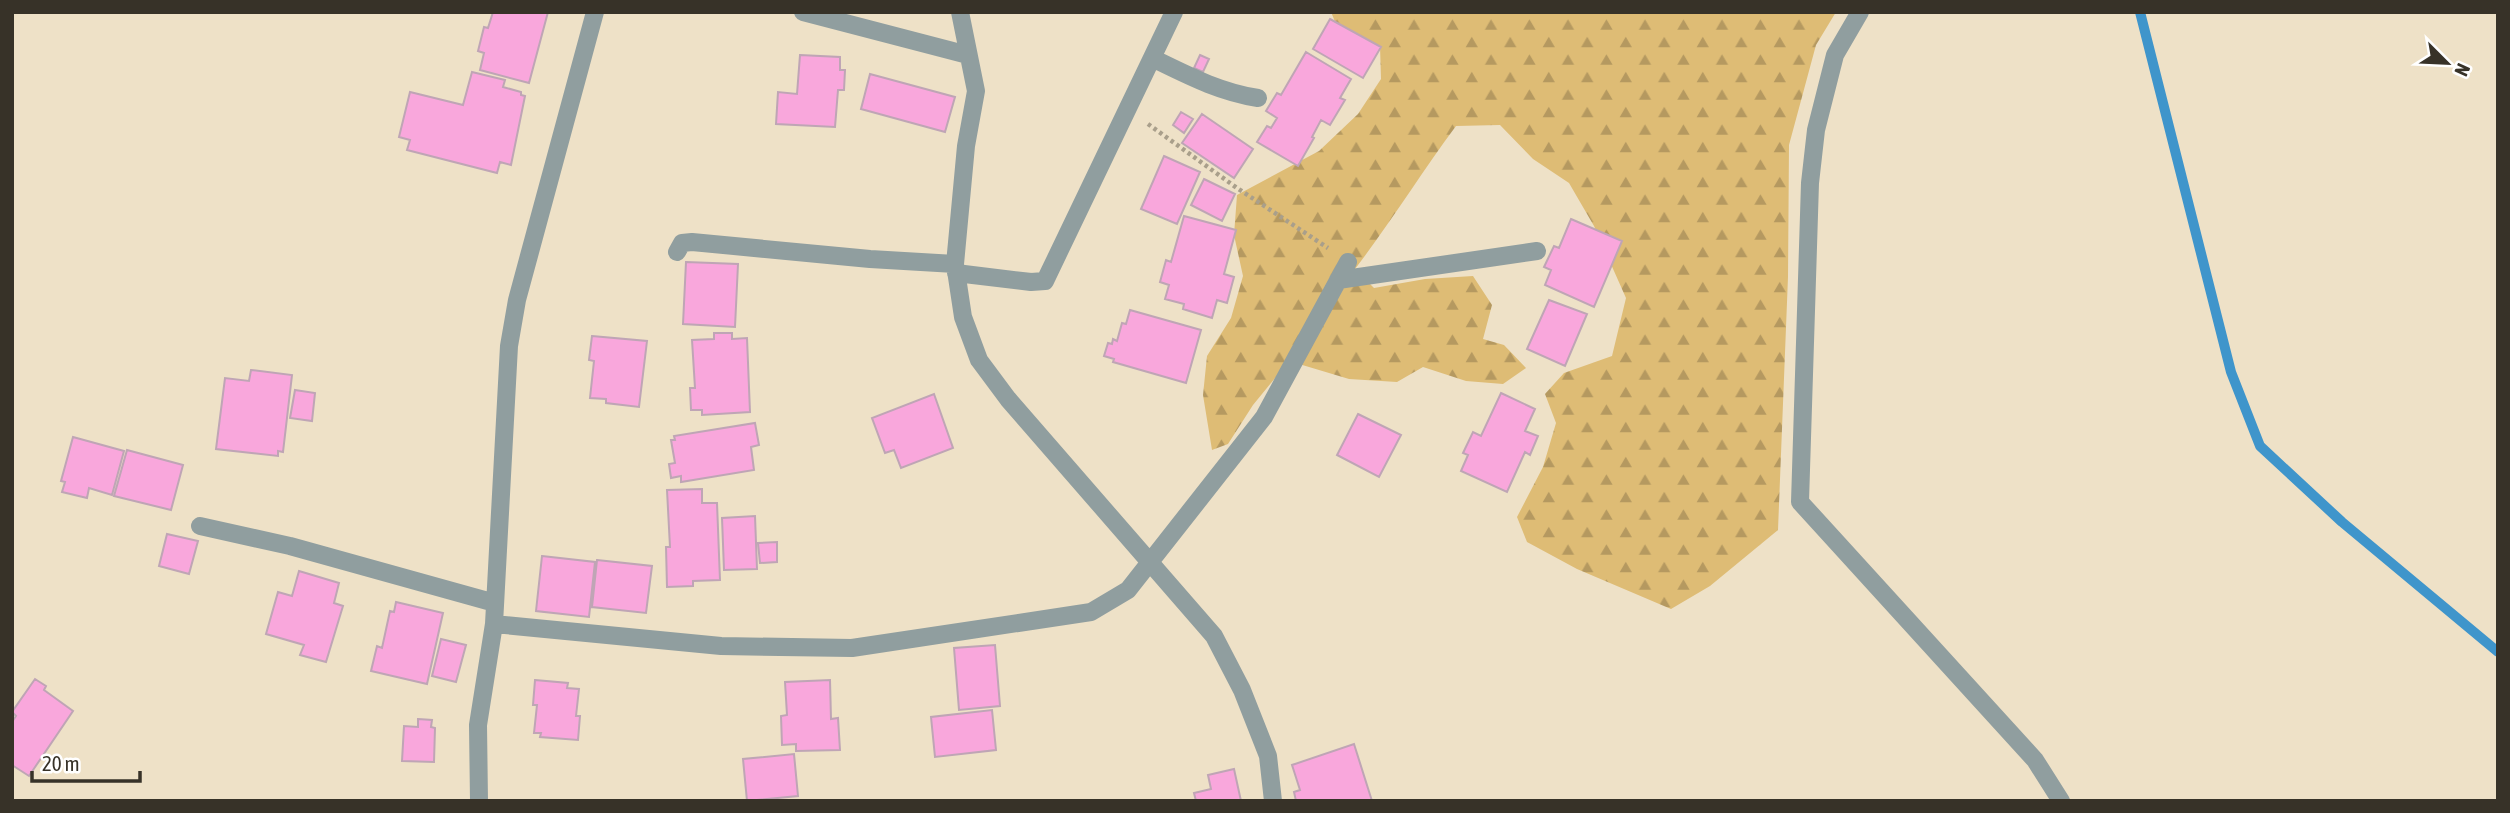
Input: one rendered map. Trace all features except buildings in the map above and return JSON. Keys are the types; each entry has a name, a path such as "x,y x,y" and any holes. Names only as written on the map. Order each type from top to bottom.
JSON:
{"street":[{"path":"479,801 478,725 494,624 509,346 517,300 595,12"},
{"path":"803,12 968,55"},
{"path":"960,12 976,91 965,146 955,268 963,317 979,360 1007,399 1214,636 1242,690 1268,756 1273,801"},
{"path":"677,252 682,243 692,242 955,268 1031,282 1045,281 1174,12"},
{"path":"1860,12 1835,55 1816,130 1810,183 1800,502 2035,760 2061,801"},
{"path":"1152,58 1231,94 1258,98"},
{"path":"1338,281 1537,251"},
{"path":"494,624 721,646 852,648 1091,612 1128,590 1264,417 1349,262"},
{"path":"200,526 290,546 495,603"}],"path":[{"path":"1127,110 1237,188 1349,262"}],"green space":[{"path":"1331,12 1836,12 1816,45 1789,145 1788,277 1778,530 1710,586 1671,609 1577,569 1527,542 1517,517 1543,467 1556,423 1545,394 1564,373 1612,356 1626,298 1594,226 1569,183 1533,159 1500,125 1456,126 1355,269 1374,288 1425,279 1473,276 1492,305 1483,339 1504,345 1526,368 1503,384 1466,381 1423,367 1397,382 1349,379 1289,361 1253,405 1228,444 1212,450 1203,395 1207,356 1231,318 1243,276 1234,235 1237,195 1319,151 1358,114 1381,79 1380,46 1341,36"}],"waterway":[{"path":"2140,12 2231,372 2260,446 2342,522 2498,652"}]}
